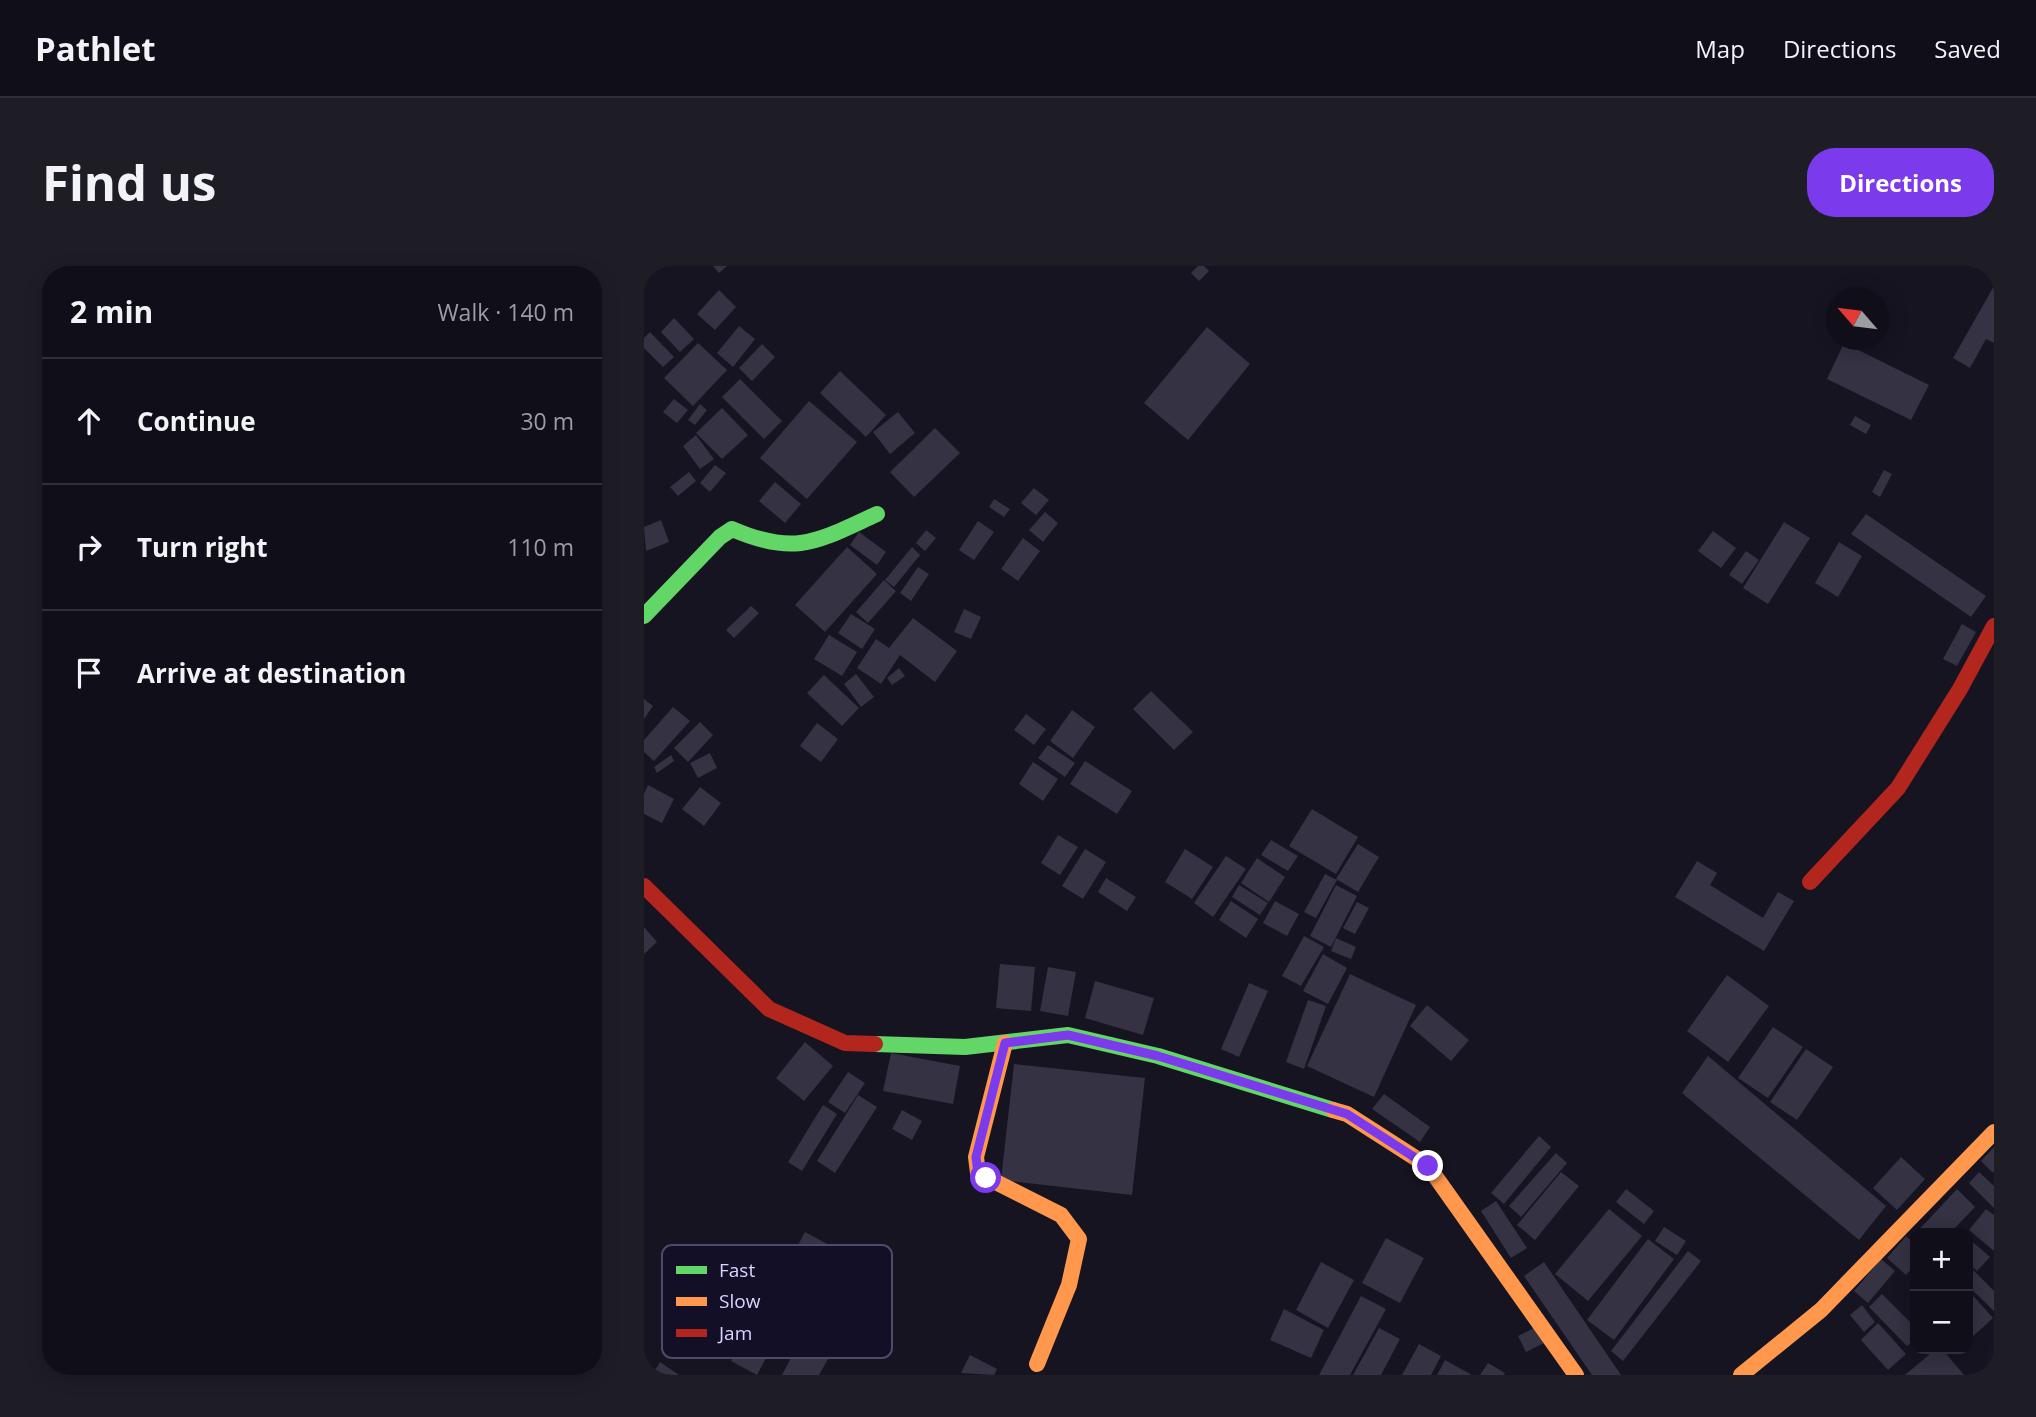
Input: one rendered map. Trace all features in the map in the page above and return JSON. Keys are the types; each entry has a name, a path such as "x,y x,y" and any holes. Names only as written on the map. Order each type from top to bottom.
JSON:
{"street":[{"path":"644,616 720,537 732,529 781,548 808,544 877,514"},
{"path":"1810,882 1898,788 1960,689 1994,626"},
{"path":"644,887 769,1009 845,1043 965,1047 1068,1035 1158,1056 1347,1114 1428,1166 1576,1375"},
{"path":"1005,1043 976,1157 978,1173 1061,1215 1079,1239 1069,1285 1037,1364"},
{"path":"1741,1375 1821,1310 1994,1132"}],"building":[{"path":"713,266 727,266 719,273"},
{"path":"1198,266 1204,266 1209,271 1199,281 1191,273"},
{"path":"1994,286 1994,343 1986,339 1970,368 1953,358"},
{"path":"719,290 736,307 715,330 697,314"},
{"path":"674,318 694,339 680,352 661,332"},
{"path":"739,326 755,339 733,367 717,353"},
{"path":"1207,327 1250,364 1188,440 1144,403"},
{"path":"650,332 674,357 663,367 644,348 644,338"},
{"path":"698,343 727,370 693,406 664,378"},
{"path":"762,344 775,357 752,381 739,368"},
{"path":"1841,350 1858,350 1929,385 1911,420 1827,379"},
{"path":"840,371 886,415 866,437 820,393"},
{"path":"740,379 782,421 764,439 722,397"},
{"path":"674,399 688,410 677,423 663,412"},
{"path":"809,401 857,442 807,499 760,458"},
{"path":"700,404 707,410 695,425 688,420"},
{"path":"722,408 748,435 722,459 696,433"},
{"path":"898,412 915,433 890,454 873,432"},
{"path":"1855,416 1871,425 1866,434 1850,425"},
{"path":"935,428 960,453 914,497 890,472"},
{"path":"696,435 714,459 700,469 683,446"},
{"path":"715,465 726,473 710,492 700,483"},
{"path":"1884,470 1892,474 1880,497 1872,492"},
{"path":"689,472 696,481 678,496 670,487"},
{"path":"775,482 801,504 785,523 759,501"},
{"path":"1034,488 1049,500 1036,515 1021,503"},
{"path":"994,499 1010,509 1004,517 989,507"},
{"path":"1045,512 1058,523 1043,542 1029,530"},
{"path":"1866,514 1986,596 1971,617 1851,534"},
{"path":"661,520 669,542 646,551 644,527"},
{"path":"978,521 994,532 974,560 959,550"},
{"path":"1784,522 1810,538 1768,604 1743,588"},
{"path":"926,530 936,538 925,551 916,543"},
{"path":"1713,531 1736,548 1721,568 1698,551"},
{"path":"859,532 886,552 877,565 850,545"},
{"path":"1023,538 1040,551 1018,581 1001,569"},
{"path":"1839,542 1862,556 1838,597 1815,583"},
{"path":"847,547 877,574 825,632 795,605"},
{"path":"912,547 920,555 894,587 885,580"},
{"path":"1746,551 1759,560 1742,584 1729,575"},
{"path":"918,567 929,574 911,601 900,593"},
{"path":"884,580 896,591 868,623 856,612"},
{"path":"751,606 759,613 734,638 726,630"},
{"path":"964,609 981,617 971,639 954,632"},
{"path":"851,614 875,629 862,649 838,633"},
{"path":"913,618 957,651 935,682 900,655 881,684 857,668 876,639 889,648"},
{"path":"1962,624 1976,632 1957,666 1943,659"},
{"path":"829,635 857,652 842,676 814,659"},
{"path":"899,668 905,676 892,685 887,678"},
{"path":"856,674 874,697 861,707 844,684"},
{"path":"824,675 859,708 842,726 807,693"},
{"path":"1151,691 1193,732 1174,750 1133,709"},
{"path":"644,699 653,706 644,719"},
{"path":"673,707 690,721 654,761 644,752 644,740"},
{"path":"1072,710 1095,727 1073,758 1050,741"},
{"path":"1026,714 1046,729 1034,745 1014,730"},
{"path":"700,722 713,735 688,762 674,748"},
{"path":"817,723 838,739 821,762 800,746"},
{"path":"1048,745 1075,763 1065,777 1038,758"},
{"path":"710,753 717,768 698,778 690,763"},
{"path":"671,755 674,761 657,773 654,767"},
{"path":"1085,761 1132,791 1117,814 1070,784"},
{"path":"1033,762 1058,779 1043,801 1019,784"},
{"path":"648,785 674,799 662,823 644,814 644,794"},
{"path":"700,787 721,803 704,826 682,809"},
{"path":"1312,809 1358,837 1336,874 1289,846"},
{"path":"1058,835 1078,847 1060,875 1041,863"},
{"path":"1271,840 1298,856 1288,871 1261,855"},
{"path":"1358,844 1379,857 1358,892 1336,879"},
{"path":"1085,849 1106,862 1083,899 1062,886"},
{"path":"1185,849 1213,867 1192,899 1165,882"},
{"path":"1226,856 1246,869 1213,917 1194,903"},
{"path":"1257,858 1285,877 1269,902 1241,883"},
{"path":"1697,861 1717,873 1710,885 1763,918 1778,892 1794,901 1764,951 1675,897"},
{"path":"1325,874 1337,880 1316,918 1304,912"},
{"path":"1106,878 1136,897 1127,911 1098,892"},
{"path":"1239,885 1268,903 1260,915 1232,897"},
{"path":"1336,885 1357,896 1331,947 1310,936"},
{"path":"1231,901 1258,919 1246,938 1219,920"},
{"path":"1275,901 1299,914 1287,936 1263,923"},
{"path":"1357,902 1369,908 1355,934 1343,928"},
{"path":"644,927 657,942 644,954"},
{"path":"1304,936 1324,947 1301,986 1282,976"},
{"path":"1336,938 1356,947 1351,959 1331,951"},
{"path":"1323,954 1347,968 1328,1004 1303,991"},
{"path":"1000,964 1035,967 1031,1011 996,1008"},
{"path":"1048,967 1076,972 1068,1016 1040,1011"},
{"path":"1350,974 1416,1005 1374,1097 1307,1066"},
{"path":"1727,975 1769,1006 1728,1062 1687,1031"},
{"path":"1095,981 1154,998 1143,1035 1085,1018"},
{"path":"1249,983 1268,991 1239,1057 1221,1049"},
{"path":"1308,1000 1326,1006 1304,1069 1286,1062"},
{"path":"1427,1005 1469,1040 1451,1061 1410,1026"},
{"path":"1773,1027 1803,1047 1768,1098 1738,1078"},
{"path":"805,1042 833,1066 804,1101 776,1078"},
{"path":"1806,1049 1833,1067 1797,1120 1770,1102"},
{"path":"891,1053 960,1066 953,1104 883,1091"},
{"path":"1708,1056 1886,1206 1859,1240 1682,1093"},
{"path":"1014,1064 1145,1078 1132,1195 1001,1180"},
{"path":"848,1072 865,1083 845,1113 828,1102"},
{"path":"1384,1094 1430,1127 1420,1142 1372,1109"},
{"path":"858,1095 877,1107 835,1173 817,1161"},
{"path":"823,1105 837,1114 802,1171 788,1162"},
{"path":"902,1110 922,1121 912,1140 892,1129"},
{"path":"1539,1136 1551,1147 1504,1204 1491,1193"},
{"path":"1994,1147 1994,1171 1993,1173 1981,1161"},
{"path":"1556,1153 1567,1163 1521,1217 1509,1206"},
{"path":"1901,1157 1925,1179 1897,1210 1873,1188"},
{"path":"1561,1172 1579,1186 1535,1240 1517,1225"},
{"path":"1979,1172 1994,1186 1994,1208 1969,1183"},
{"path":"1626,1189 1654,1211 1644,1224 1616,1202"},
{"path":"1957,1189 1975,1207 1955,1228 1921,1228"},
{"path":"1496,1201 1527,1248 1511,1258 1481,1211"},
{"path":"1609,1209 1642,1236 1588,1301 1555,1274"},
{"path":"1986,1209 1994,1215 1994,1251 1973,1233 1973,1228 1971,1228"},
{"path":"1664,1227 1686,1241 1677,1255 1655,1241"},
{"path":"805,1232 829,1245 798,1245"},
{"path":"1906,1236 1910,1240 1910,1271 1906,1275 1887,1258"},
{"path":"1386,1238 1424,1258 1400,1303 1362,1283"},
{"path":"1648,1239 1674,1259 1614,1340 1587,1320"},
{"path":"1973,1242 1990,1257 1977,1271 1973,1267"},
{"path":"1688,1251 1701,1261 1623,1361 1611,1351"},
{"path":"1881,1259 1895,1271 1868,1303 1854,1291"},
{"path":"1321,1262 1354,1280 1328,1328 1296,1310"},
{"path":"1544,1262 1621,1375 1592,1375 1524,1276"},
{"path":"1973,1270 1994,1291 1994,1311 1973,1291"},
{"path":"1882,1294 1910,1322 1910,1343 1907,1346 1869,1307"},
{"path":"1361,1296 1386,1309 1350,1375 1319,1375"},
{"path":"1973,1296 1993,1318 1973,1336"},
{"path":"1862,1305 1875,1322 1864,1332 1850,1315"},
{"path":"1284,1309 1324,1330 1311,1358 1270,1340"},
{"path":"1878,1323 1906,1354 1888,1370 1861,1340"},
{"path":"1536,1327 1544,1343 1526,1352 1518,1336"},
{"path":"1379,1328 1400,1339 1381,1375 1353,1375"},
{"path":"1419,1344 1441,1356 1431,1375 1402,1375"},
{"path":"1930,1354 1946,1354 1964,1375 1905,1375"},
{"path":"970,1355 997,1369 994,1375 961,1373"},
{"path":"733,1358 766,1358 757,1375 731,1361"},
{"path":"791,1358 829,1358 819,1375 782,1375"},
{"path":"1445,1360 1472,1375 1437,1375"},
{"path":"660,1362 679,1375 652,1375"},
{"path":"1488,1363 1505,1373 1504,1375 1480,1375"}],"traffic: fast":[{"path":"644,616 720,537 732,529 754,538 790,544 822,538 877,514"},
{"path":"875,1044 965,1047 1068,1035 1158,1056 1333,1110"}],"traffic: slow":[{"path":"1005,1043 976,1157 978,1173 1061,1215 1079,1239 1069,1285 1037,1364"},
{"path":"1333,1110 1347,1114 1428,1166 1576,1375"},
{"path":"1741,1375 1821,1310 1994,1132"}],"traffic: jam":[{"path":"1810,882 1898,788 1960,689 1994,626"},
{"path":"644,886 769,1009 845,1043 875,1044"}],"route":[{"path":"986,1178 978,1173 976,1157 1005,1043 1068,1035 1158,1056 1347,1114 1428,1166"}]}
